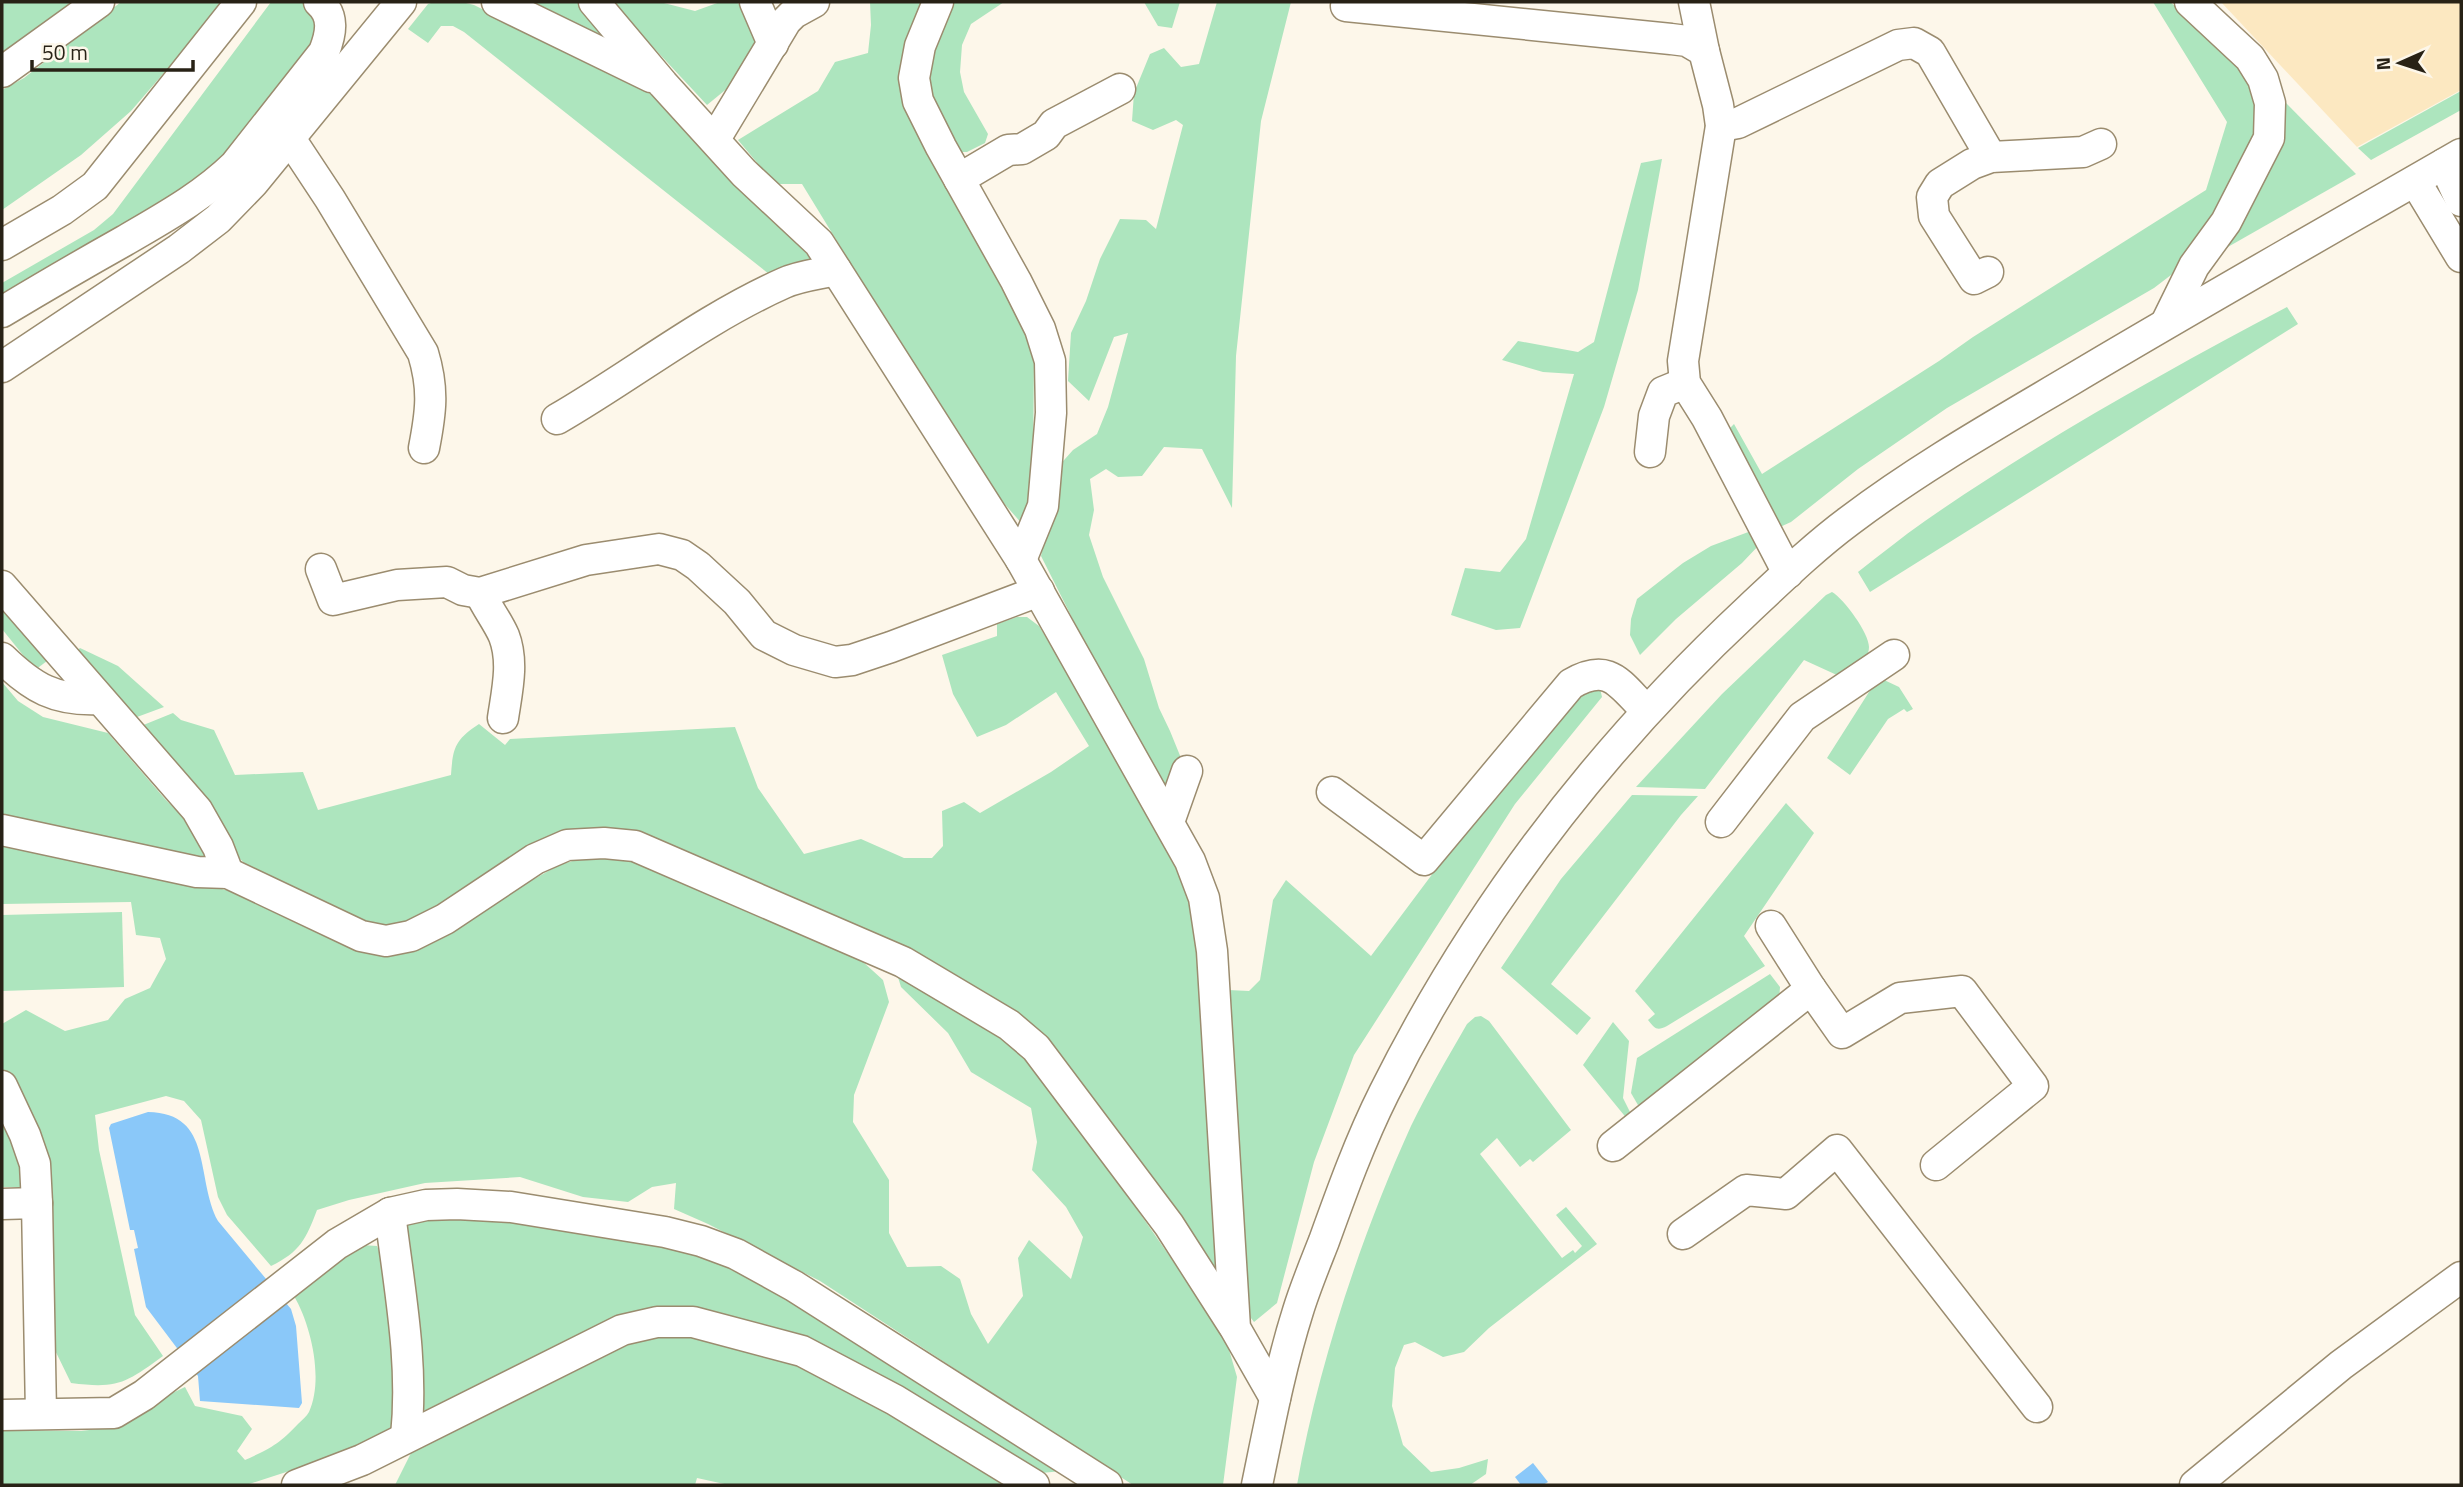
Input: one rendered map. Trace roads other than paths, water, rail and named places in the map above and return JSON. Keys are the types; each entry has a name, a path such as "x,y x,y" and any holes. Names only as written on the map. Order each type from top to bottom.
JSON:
{"street":[{"path":"2,72 99,2"},
{"path":"2,245 62,210 95,186 241,2"},
{"path":"2,312 167,216 206,191 235,165 324,52 331,34 330,17 319,2"},
{"path":"2,367 179,249 218,219 253,183 401,2"},
{"path":"497,2 663,83"},
{"path":"594,2 744,173 819,243 1021,560 1190,861 1204,898 1212,951 1235,1328"},
{"path":"755,2 773,44"},
{"path":"715,139 786,21 794,13 814,2"},
{"path":"938,2 920,46 914,78 918,101 1040,329 1050,361 1051,413 1043,506 1021,560"},
{"path":"1694,2 1721,126 1683,361 1685,383 1707,418 1788,573"},
{"path":"2166,323 2194,266 2226,222 2269,138 2270,103 2263,79 2250,58 2190,2"},
{"path":"1346,6 1687,41 1704,51"},
{"path":"1721,126 1738,123 1898,45 1914,43 1930,52 1991,157"},
{"path":"959,179 1008,150 1022,149 1046,135 1054,124 1120,89"},
{"path":"289,137 330,199 423,353 430,374 432,406 424,448"},
{"path":"1988,272 1974,279 1934,216 1932,197 1940,184 1972,164 1991,157 2083,152 2101,144"},
{"path":"1257,1485 1275,1398 1298,1311 1350,1171 1383,1095 1428,1011 1503,891 1566,805 1646,710 1788,573 1847,522 1942,455 2453,159 2461,201"},
{"path":"2415,181 2461,257"},
{"path":"557,419 609,389 710,320 786,282 836,270"},
{"path":"1650,452 1654,416 1663,392 1685,383"},
{"path":"321,569 332,600 397,585 447,582 464,590 480,593 586,560 659,549 682,555 698,566 737,603 764,635 794,650 835,662 852,660 891,647 1039,591"},
{"path":"2,586 197,810 218,847 228,873"},
{"path":"480,593 503,635 509,656 503,718"},
{"path":"1721,822 1801,717 1894,655"},
{"path":"2,659 25,680 49,693 74,700 99,699"},
{"path":"1332,792 1424,860 1571,684 1583,677 1604,674 1613,678 1646,710"},
{"path":"1169,822 1187,771"},
{"path":"2,830 197,872 228,873 361,936 386,941 411,936 445,919 536,859 567,845 604,843 635,846 903,962 1009,1026 1036,1048 1169,1225 1235,1328 1275,1398"},
{"path":"1771,926 1842,1032 1900,998 1962,991 2033,1086 1937,1165"},
{"path":"1613,1146 1811,989"},
{"path":"2,1086 35,1164 41,1413"},
{"path":"1683,1234 1746,1190 1786,1194 1837,1150 2038,1407"},
{"path":"2,1204 37,1203"},
{"path":"2,1415 114,1413 144,1395 337,1244 390,1213 426,1205 511,1206 665,1232 736,1254 794,1286 1091,1482"},
{"path":"390,1213 408,1352 410,1384 406,1437"},
{"path":"2195,1485 2341,1365 2461,1277"},
{"path":"297,1485 362,1460 622,1330 657,1322 693,1322 802,1352 895,1400 1034,1485"}],"water":[{"path":"148,1112 169,1115 184,1123 199,1151 211,1204 218,1221 291,1309 296,1326 302,1403 299,1408 200,1401 198,1376 146,1307 134,1249 138,1248 134,1230 130,1230 109,1128 111,1124"},
{"path":"1533,1463 1548,1482 1543,1485 1521,1485 1515,1477"}]}
